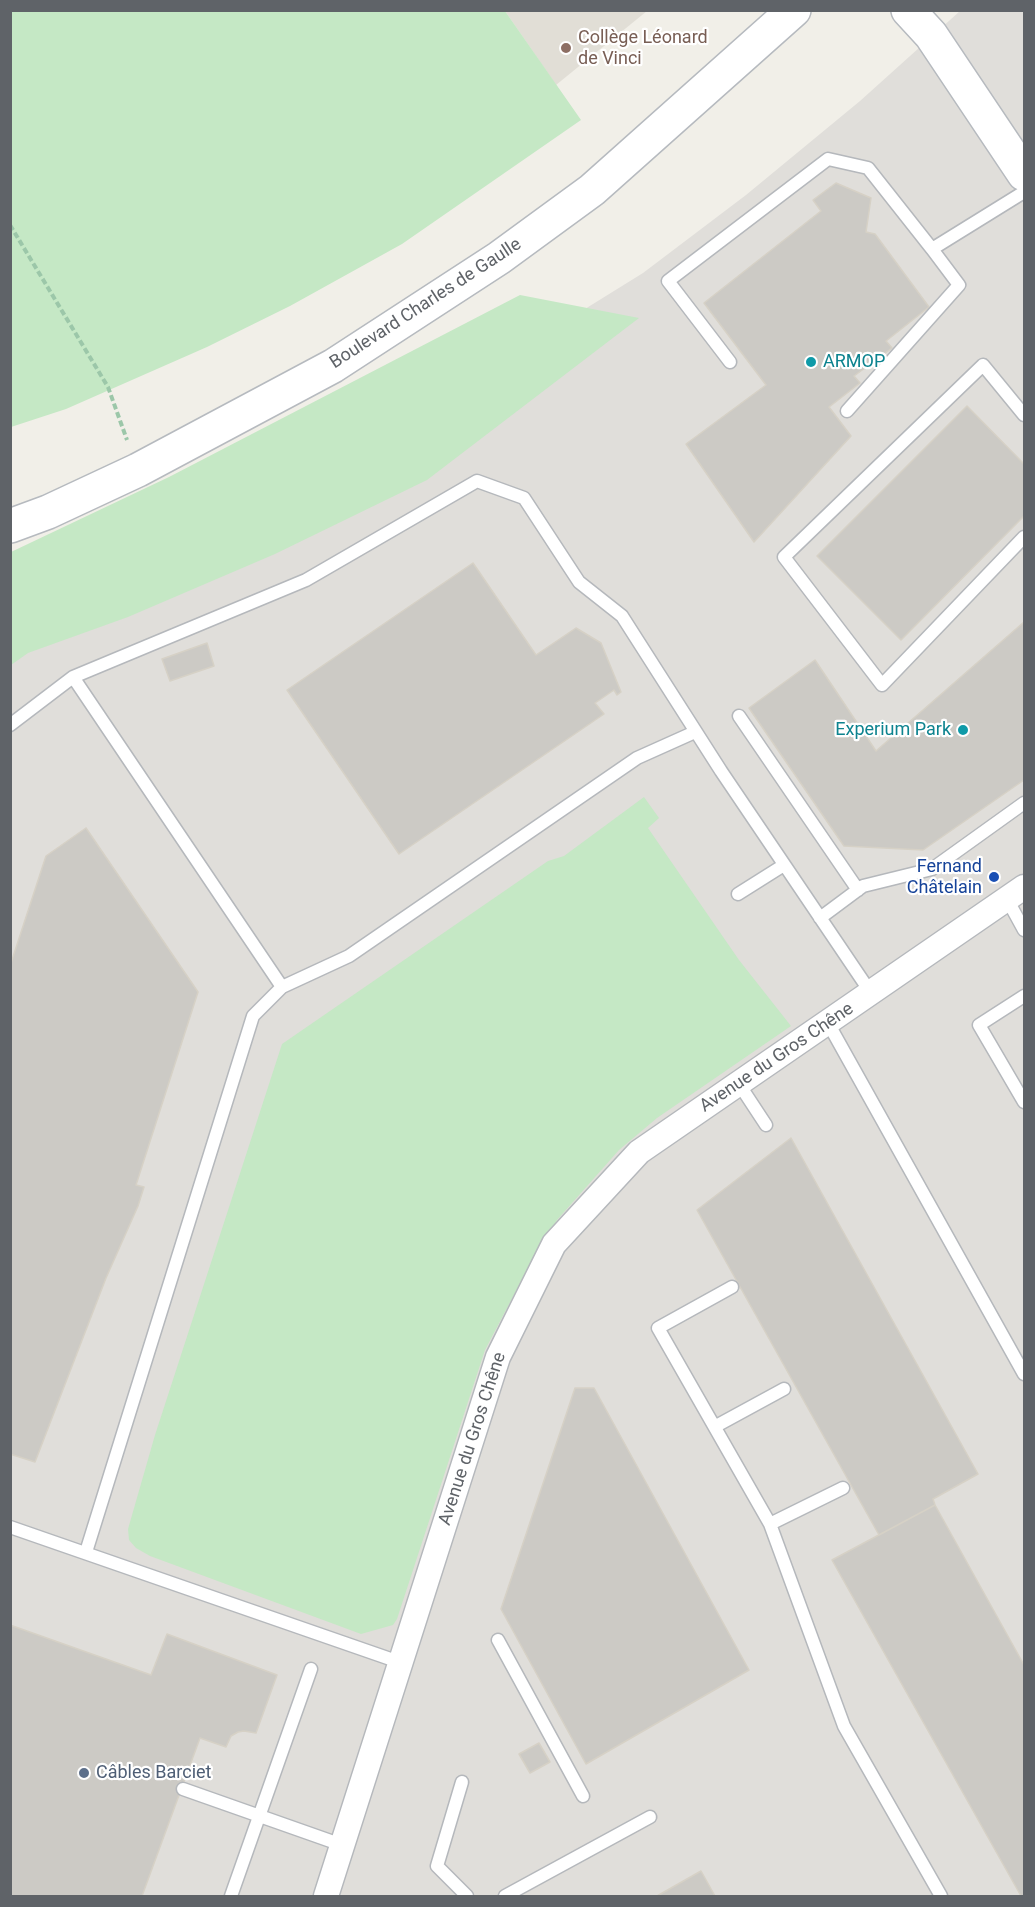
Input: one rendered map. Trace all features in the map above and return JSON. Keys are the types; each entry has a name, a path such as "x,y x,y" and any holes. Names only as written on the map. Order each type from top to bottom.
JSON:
{"street":[{"name":"Boulevard Charles de Gaulle","path":"10,526 48,512 138,470 333,366 499,258 592,190 794,10"},
{"path":"908,10 931,36 1024,174"},
{"name":"Avenue du Gros Chêne","path":"326,1896 498,1357 554,1244 639,1152 1016,893"}],"lane":[{"path":"730,362 668,281 828,159 868,168 959,285 847,411"},
{"path":"932,249 1024,192"},
{"path":"1024,415 983,365 784,557 882,685 1024,537"},
{"path":"10,725 73,677 306,580 477,482 524,498 579,582 622,615 696,732 871,993"},
{"path":"73,677 282,987"},
{"path":"739,716 858,890"},
{"path":"86,1552 253,1016 282,987 349,956 637,758 696,732"},
{"path":"820,918 863,886 933,868 1024,803"},
{"path":"738,894 784,865"},
{"path":"1016,893 1024,930"},
{"path":"1024,996 979,1025 1024,1102"},
{"path":"828,1023 1024,1374"},
{"path":"739,1084 766,1125"},
{"path":"732,1287 658,1328 770,1524 844,1726 940,1896"},
{"path":"716,1426 784,1389"},
{"path":"770,1524 843,1488"},
{"path":"10,1527 402,1663"},
{"path":"498,1640 584,1796"},
{"path":"231,1896 311,1669"},
{"path":"462,1782 438,1866 466,1896"},
{"path":"183,1789 342,1845"},
{"path":"506,1896 650,1817"}],"path":[{"path":"10,225 108,387 138,470"}],"shaded area":[{"name":"Collège Léonard de Vinci","path":"505,11 647,11 556,85"},
{"path":"960,11 1024,11 1024,1896 11,1896 10,568 493,366 643,273 746,195 860,101"}],"green space":[{"path":"10,11 505,11 581,120 402,244 290,306 207,347 66,409 11,427"},
{"path":"520,295 639,318 427,480 275,554 128,617 28,653 11,665 11,552 169,477"},
{"path":"644,797 659,818 648,828 739,960 791,1026 657,1118 619,1150 557,1220 528,1268 485,1350 397,1619 393,1625 361,1634 150,1556 136,1548 129,1540 128,1529 155,1435 282,1044 548,861 564,856"}],"building":[{"name":"ARMOP","path":"836,183 871,198 866,232 875,234 929,307 886,341 892,348 854,376 860,383 829,407 851,436 754,542 686,444 766,385 704,303 821,211 813,200"},
{"path":"967,406 1024,464 1024,516 901,640 817,556"},
{"path":"473,563 536,655 576,628 601,643 621,692 617,695 614,690 595,703 604,714 399,854 287,690"},
{"name":"Experium Park","path":"1024,622 1024,780 923,850 844,846 749,708 815,660 876,751"},
{"path":"207,643 214,666 170,681 162,659"},
{"path":"86,828 198,992 136,1185 144,1187 138,1206 106,1278 35,1462 10,1454 10,966 46,856"},
{"path":"791,1138 978,1474 933,1499 935,1505 879,1535 697,1210"},
{"path":"575,1388 594,1388 749,1670 586,1764 501,1609"},
{"path":"935,1505 1024,1665 1024,1896 1021,1896 832,1560"},
{"path":"10,1625 151,1675 167,1634 277,1675 256,1733 238,1732 231,1736 226,1747 200,1738 142,1896 10,1896"},
{"path":"539,1743 550,1762 530,1773 519,1754"},
{"path":"701,1871 715,1896 657,1896"}],"place":[{"name":"Collège Léonard de Vinci","path":"566,48"},
{"name":"ARMOP","path":"811,362"},
{"name":"Experium Park","path":"963,730"},
{"name":"Fernand Châtelain","path":"994,877"},
{"name":"Câbles Barciet","path":"84,1773"}]}
